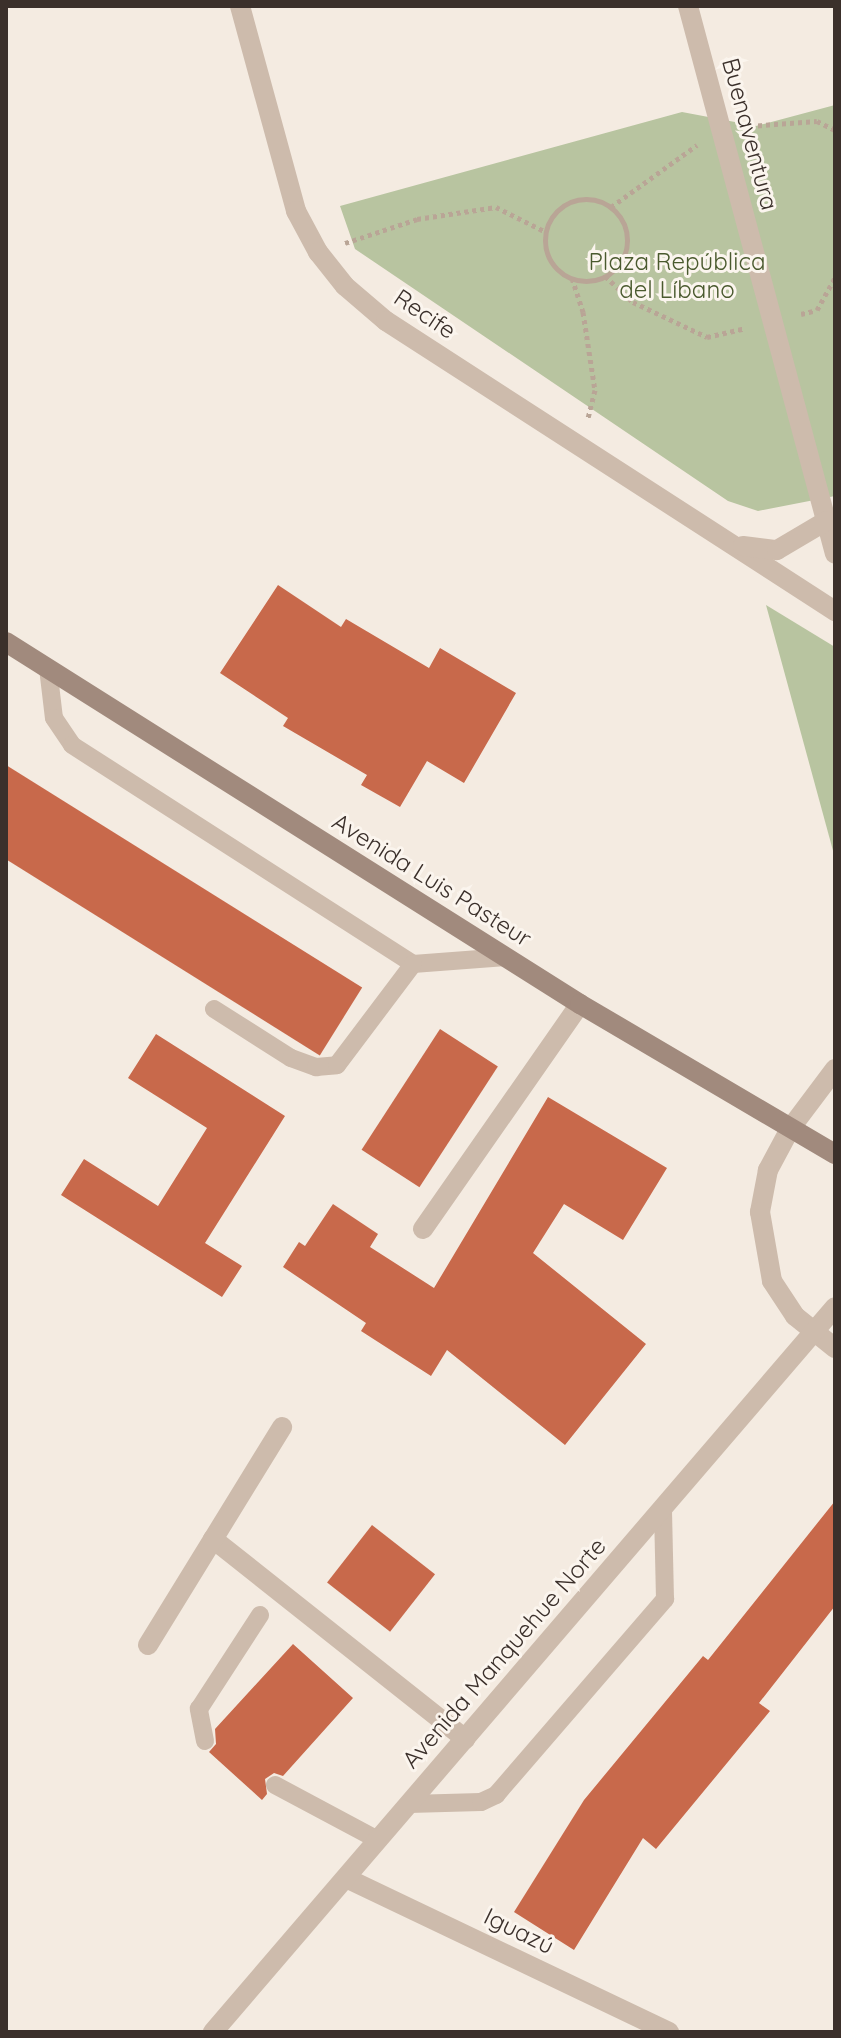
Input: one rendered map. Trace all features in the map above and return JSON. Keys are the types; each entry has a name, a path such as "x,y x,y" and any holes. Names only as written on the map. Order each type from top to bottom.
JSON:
{"main road":[{"name":"Avenida Luis Pasteur","path":"6,642 580,1004 835,1154"}],"street":[{"name":"Recife","path":"240,6 285,178 318,252 345,286 386,321 835,611"},
{"name":"Buenaventura","path":"688,6 835,554"},
{"name":"Recife","path":"735,544 777,550 826,521"},
{"path":"423,1229 580,1004"},
{"path":"835,1069 790,1129 768,1170 760,1234 772,1281 812,1334 835,1348"},
{"name":"Avenida Manquehue Norte","path":"213,2032 835,1307"},
{"path":"148,1645 282,1427"},
{"path":"213,1539 465,1739"},
{"name":"Iguazú","path":"346,1878 669,2032"}],"lane":[{"path":"48,668 54,718 72,745 413,964 506,957"},
{"path":"214,1009 291,1058 316,1067 337,1065 413,964"},
{"path":"409,1804 481,1802 496,1795 665,1599 663,1508"},
{"path":"205,1741 199,1709 260,1615"},
{"path":"275,1785 378,1840"}],"path":[{"path":"611,207 721,129 817,121 835,130"},
{"path":"572,278 605,276 623,256 627,243 626,229 611,207 585,198 571,201 559,209 546,232 553,265 572,278 583,312 595,390 580,446"},
{"path":"318,252 417,219 496,207 546,232"},
{"path":"605,276 633,302 707,337 817,310 835,278"}],"green space":[{"name":"Plaza República del Líbano","path":"835,105 835,496 758,511 728,501 355,249 340,206 682,112 756,126"},
{"path":"766,605 835,647 835,858"}],"building":[{"path":"278,585 341,627 346,619 429,668 440,648 516,693 464,783 427,761 400,807 361,785 367,775 283,726 288,718 220,673"},
{"path":"6,765 362,988 320,1055 6,859"},
{"path":"440,1029 498,1067 419,1187 362,1150"},
{"path":"156,1034 285,1116 205,1243 242,1266 222,1297 61,1195 84,1159 158,1206 207,1128 128,1078"},
{"path":"548,1097 667,1168 623,1240 564,1204 533,1253 646,1344 565,1445 447,1350 431,1376 361,1331 366,1323 283,1267 299,1242 305,1246 333,1204 378,1234 370,1247 434,1288"},
{"path":"835,1501 835,1606 759,1703 770,1711 656,1849 643,1838 574,1950 514,1912 584,1800 703,1656 708,1660"},
{"path":"372,1525 435,1574 390,1632 327,1583"},
{"path":"293,1644 353,1698 283,1776 274,1773 265,1779 267,1794 262,1800 209,1752 216,1744 215,1729"}]}
